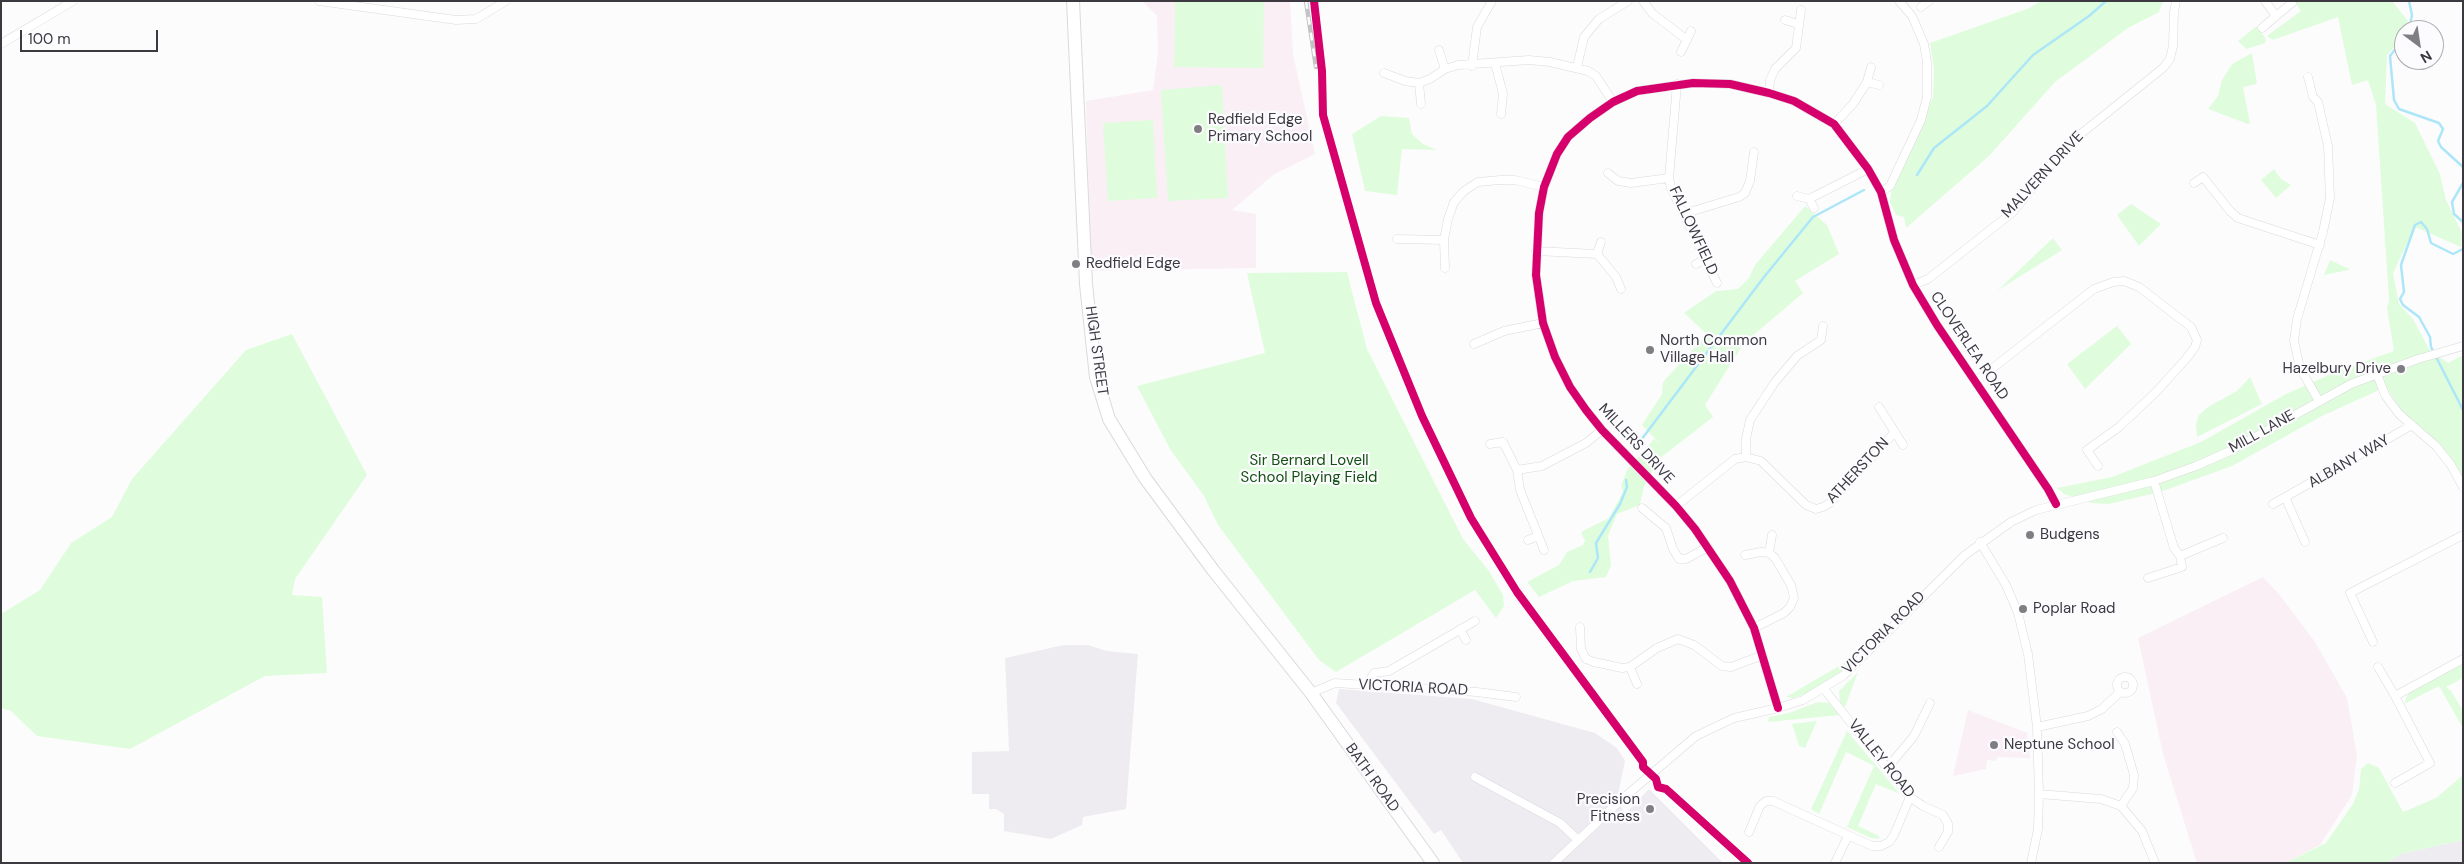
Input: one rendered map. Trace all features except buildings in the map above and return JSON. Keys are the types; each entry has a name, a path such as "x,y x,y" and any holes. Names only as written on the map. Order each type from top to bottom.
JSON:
{"main road":[{"name":"HIGH STREET","path":"1073,1 1086,284 1096,376 1103,404 1109,419 1145,478 1213,570 1311,693"},
{"name":"BATH ROAD","path":"1311,693 1433,863"}],"street":[{"path":"1,44 73,1"},
{"path":"319,1 456,20 476,19 506,1"},
{"path":"1472,66 1477,27 1490,4 1481,1"},
{"path":"1577,67 1584,37 1599,19 1628,1"},
{"path":"1643,1 1652,13 1687,40"},
{"path":"1881,192 1890,186 1921,120 1927,97 1927,62 1924,44 1912,16 1899,1"},
{"path":"1920,7 1929,1"},
{"name":"MALVERN DRIVE","path":"1913,285 1928,279 2013,212 2059,155 2077,137 2163,68 2170,58 2173,46 2176,1"},
{"path":"2265,1 2276,16"},
{"path":"2262,28 2292,4"},
{"path":"1769,92 1770,80 1775,69 1796,48 1801,10"},
{"path":"1785,20 1798,24"},
{"path":"1681,52 1691,31"},
{"path":"1439,50 1445,69"},
{"path":"1384,73 1405,81 1419,83 1445,69 1458,65 1472,66 1529,60 1577,67 1596,76 1613,102"},
{"path":"1495,63 1503,94 1501,114"},
{"path":"1834,124 1854,104 1867,82 1870,67"},
{"path":"2308,77 2313,97 2318,102 2328,146 2331,183 2330,207 2303,298 2294,341 2300,368 2319,400"},
{"path":"1867,82 1879,86"},
{"path":"1419,83 1421,104"},
{"name":"MILLERS DRIVE","path":"1778,708 1754,628 1730,581 1708,547 1676,506 1602,430 1570,386 1555,357 1543,323 1538,300 1536,251 1544,186 1557,154 1568,137 1613,102 1637,91 1676,84 1730,84 1769,92 1794,101 1834,124 1868,169 1881,192"},
{"name":"FALLOWFIELD","path":"1676,84 1669,178 1671,188 1717,283"},
{"path":"1683,214 1738,197 1745,193 1750,181 1754,152"},
{"path":"1797,196 1809,198 1868,169"},
{"path":"1752,170 1762,171"},
{"name":"FALLOWFIELD","path":"1608,173 1618,180 1631,183 1669,178"},
{"path":"2194,184 2203,177 2230,211 2238,218 2320,244"},
{"path":"1445,268 1444,240 1454,202 1464,191 1478,182 1515,180 1544,186"},
{"name":"CLOVERLEA ROAD","path":"1881,192 1894,240 1913,285 1937,325 2048,489 2056,504"},
{"path":"1809,198 1814,208"},
{"path":"1398,238 1444,240"},
{"path":"1597,254 1601,242"},
{"path":"1536,251 1597,254 1619,275 1621,289"},
{"path":"1696,264 1706,259"},
{"path":"1976,381 2094,289 2113,282 2124,281 2139,287 2191,327 2197,340 2195,347 2186,359 2156,392 2119,427 2087,450 2098,466"},
{"path":"1474,344 1504,331 1543,323"},
{"path":"1676,506 1735,459 1746,457 1746,439 1750,420 1775,382 1797,356 1821,340 1823,326"},
{"name":"MILL LANE","path":"2056,504 2154,481 2196,466 2230,451 2319,400 2351,384 2418,359 2463,346"},
{"path":"2377,374 2385,395 2399,414 2436,446 2451,465 2463,486"},
{"name":"ATHERSTON","path":"1879,406 1903,445"},
{"name":"ALBANY WAY","path":"2273,504 2286,499 2412,425"},
{"path":"1517,470 1542,466 1586,443 1602,430"},
{"name":"ATHERSTON","path":"1746,457 1762,461 1806,505 1816,509 1830,503 1895,432"},
{"path":"1490,444 1505,440 1517,470 1520,490 1544,550"},
{"path":"1511,484 1517,470"},
{"path":"2148,578 2182,567 2180,556 2174,548 2154,481"},
{"path":"2286,499 2304,542"},
{"name":"VICTORIA ROAD","path":"1554,863 1577,840 1696,736 1723,722 1803,700 1824,689 1865,656 1931,587 1980,542 2011,522 2036,510 2056,504"},
{"path":"1642,508 1666,528 1679,559 1686,559 1708,547"},
{"path":"1769,553 1772,535"},
{"path":"2373,642 2350,593 2463,535"},
{"path":"1528,540 1538,536"},
{"path":"2180,556 2223,538"},
{"path":"1980,542 2006,585 2018,613 2028,654 2037,727 2039,794 2038,829 2031,863"},
{"path":"1745,555 1761,552 1769,553 1784,571 1794,598 1790,607 1784,613 1754,628"},
{"path":"1368,685 1374,672 1389,671 1475,621"},
{"path":"1580,627 1581,649 1586,658 1603,664 1630,667 1657,648 1678,639 1694,645 1722,666 1731,667 1763,655"},
{"path":"1460,629 1466,640"},
{"path":"2395,696 2463,659"},
{"path":"1630,667 1637,684"},
{"path":"2378,667 2430,763 2395,783"},
{"name":"VICTORIA ROAD","path":"1311,693 1335,683 1477,692 1516,697"},
{"name":"VALLEY ROAD","path":"1824,689 1910,797 1922,806 1943,815 1948,824 1948,832 1939,847"},
{"path":"2037,727 2088,716 2102,709 2120,692"},
{"path":"1888,767 1910,742 1930,703"},
{"path":"2117,732 2126,744 2134,775 2133,788 2121,806"},
{"path":"1475,777 1560,823 1577,840"},
{"path":"2039,794 2101,799 2121,806 2142,831 2155,863"},
{"path":"1750,832 1760,806 1766,802 1773,801 1872,846 1881,846 1889,842 1910,797"},
{"path":"1835,863 1848,836"}],"shaded area":[{"name":"Redfield Edge Primary School","path":"1142,1 1290,1 1293,54 1315,154 1273,175 1232,210 1256,214 1256,268 1091,271 1086,101 1153,90 1158,53 1157,16"},
{"path":"2263,577 2279,594 2315,642 2347,698 2357,755 2352,795 2320,845 2285,863 2197,863 2163,754 2138,638"},
{"path":"1064,645 1088,645 1107,651 1138,654 1126,809 1083,817 1082,825 1051,839 1004,831 1004,814 996,809 989,809 989,794 972,794 972,752 1009,751 1005,658"},
{"path":"1339,689 1472,699 1595,733 1617,748 1625,761 1617,799 1625,814 1649,789 1723,863 1463,863 1441,830 1434,834 1336,703"},
{"name":"Neptune School","path":"1968,710 2027,733 2030,758 1997,757 1996,761 1987,760 1986,769 1953,776"},
{"path":"2463,840 2463,863 2387,863 2400,854"}],"green space":[{"path":"1175,1 1264,1 1263,68 1174,67"},
{"path":"2041,1 2163,1 2159,12 2128,28 2055,82 1989,156 1906,228 1904,217 1896,215 1890,202 1891,193 1933,97 1934,69 1930,43 2027,9"},
{"path":"2294,1 2392,1 2407,20 2394,20 2394,47 2387,55 2385,104 2415,123 2440,174 2446,200 2462,233 2461,247 2415,227 2393,273 2399,304 2413,319 2429,349 2448,363 2463,355 2463,478 2455,463 2439,443 2402,411 2386,387 2322,416 2232,466 2160,492 2109,504 2092,503 2064,494 2057,488 2112,477 2201,442 2286,394 2338,371 2394,351 2387,308 2389,300 2376,105 2368,80 2352,85 2338,17 2273,40 2268,37 2268,35 2301,11"},
{"path":"2257,26 2266,39 2265,43 2246,49 2238,41"},
{"path":"2252,53 2257,84 2243,87 2250,123 2248,124 2208,109 2218,96 2222,80 2232,64"},
{"path":"1222,85 1228,198 1168,201 1161,90"},
{"path":"1381,116 1409,118 1412,134 1423,144 1437,150 1402,149 1397,195 1365,191 1352,134"},
{"path":"1153,120 1157,198 1108,201 1103,123"},
{"path":"2274,169 2281,179 2291,185 2276,198 2261,180"},
{"path":"2131,204 2161,224 2139,246 2117,215"},
{"path":"1805,206 1827,225 1839,254 1795,281 1803,293 1744,343 1705,405 1713,417 1660,458 1644,486 1640,505 1617,514 1608,536 1611,565 1606,577 1573,581 1539,597 1527,582 1559,565 1567,552 1583,545 1585,541 1581,532 1609,518 1623,492 1621,486 1627,470 1654,439 1660,444 1642,425 1662,394 1663,382 1707,334 1684,313 1716,291 1738,289 1749,278 1755,265"},
{"path":"2053,238 2062,250 1997,291"},
{"path":"2330,260 2349,269 2349,270 2324,275"},
{"name":"Sir Bernard Lovell School Playing Field","path":"1347,272 1367,349 1463,539 1489,571 1503,595 1504,606 1496,618 1475,590 1336,672 1319,660 1218,525 1204,496 1170,449 1137,386 1265,353 1247,273"},
{"path":"2117,326 2131,344 2085,389 2067,364"},
{"path":"292,334 367,475 295,579 292,595 322,597 327,673 265,676 130,749 37,736 11,711 1,708 1,614 40,590 71,543 112,517 132,479 246,350"},
{"path":"2250,377 2262,404 2197,437 2196,424 2199,415 2208,407 2237,391"},
{"path":"1856,656 1858,657 1845,669 1811,692 1793,698 1786,697"},
{"path":"2463,662 2463,678 2446,687 2451,691 2463,711 2463,728 2439,686 2404,704 2409,692"},
{"path":"1858,672 1845,707 1840,702 1839,691"},
{"path":"1818,702 1829,703 1840,715 1768,722 1769,717 1789,713"},
{"path":"1817,721 1805,748 1799,746 1792,724"},
{"path":"1847,731 1900,794 1876,784 1858,826 1879,836 1879,839 1871,838 1847,827 1874,766 1846,752 1819,814 1811,809"},
{"path":"2368,763 2379,768 2403,812 2436,798 2463,775 2463,840 2400,854 2387,863 2285,863 2326,843 2353,804 2359,789 2361,769"}],"waterway":[{"path":"1917,175 1934,148 1987,106 2033,55 2089,16 2106,1"},
{"path":"2409,1 2412,15 2411,20"},
{"path":"2394,51 2390,56 2394,100 2399,109 2439,123 2443,129 2438,141 2441,147 2463,167"},
{"path":"2463,183 2452,202 2454,214 2463,222"},
{"path":"1635,448 1764,277 1813,217 1864,190"},
{"path":"2463,249 2453,254 2431,243 2427,229 2421,222 2415,225 2401,265 2404,292 2400,299 2403,305 2419,317 2430,337 2431,347 2463,410"},
{"path":"1590,572 1598,558 1596,543 1620,504 1627,487 1626,480"}],"railway":[{"path":"1306,1 1316,67"}],"cycle path":[{"path":"1314,1 1322,71 1323,115 1376,303 1422,416 1471,518 1517,592 1643,762 1643,767 1656,779 1658,787 1666,789 1748,863"},
{"path":"1778,708 1754,628 1730,581 1695,529 1676,506 1602,430 1586,410 1570,387 1555,357 1543,323 1536,275 1539,213 1544,187 1557,154 1568,137 1590,118 1613,102 1637,91 1693,83 1730,84 1769,93 1794,101 1834,124 1868,169 1881,192 1894,240 1913,285 1937,325 2048,489 2056,504"}],"place":[{"name":"Redfield Edge Primary School","path":"1198,129"},
{"name":"Redfield Edge","path":"1076,264"},
{"name":"North Common Village Hall","path":"1650,350"},
{"name":"Hazelbury Drive","path":"2401,369"},
{"name":"Budgens","path":"2030,535"},
{"name":"Poplar Road","path":"2023,609"},
{"name":"Neptune School","path":"1994,745"},
{"name":"Precision Fitness","path":"1650,809"}]}
